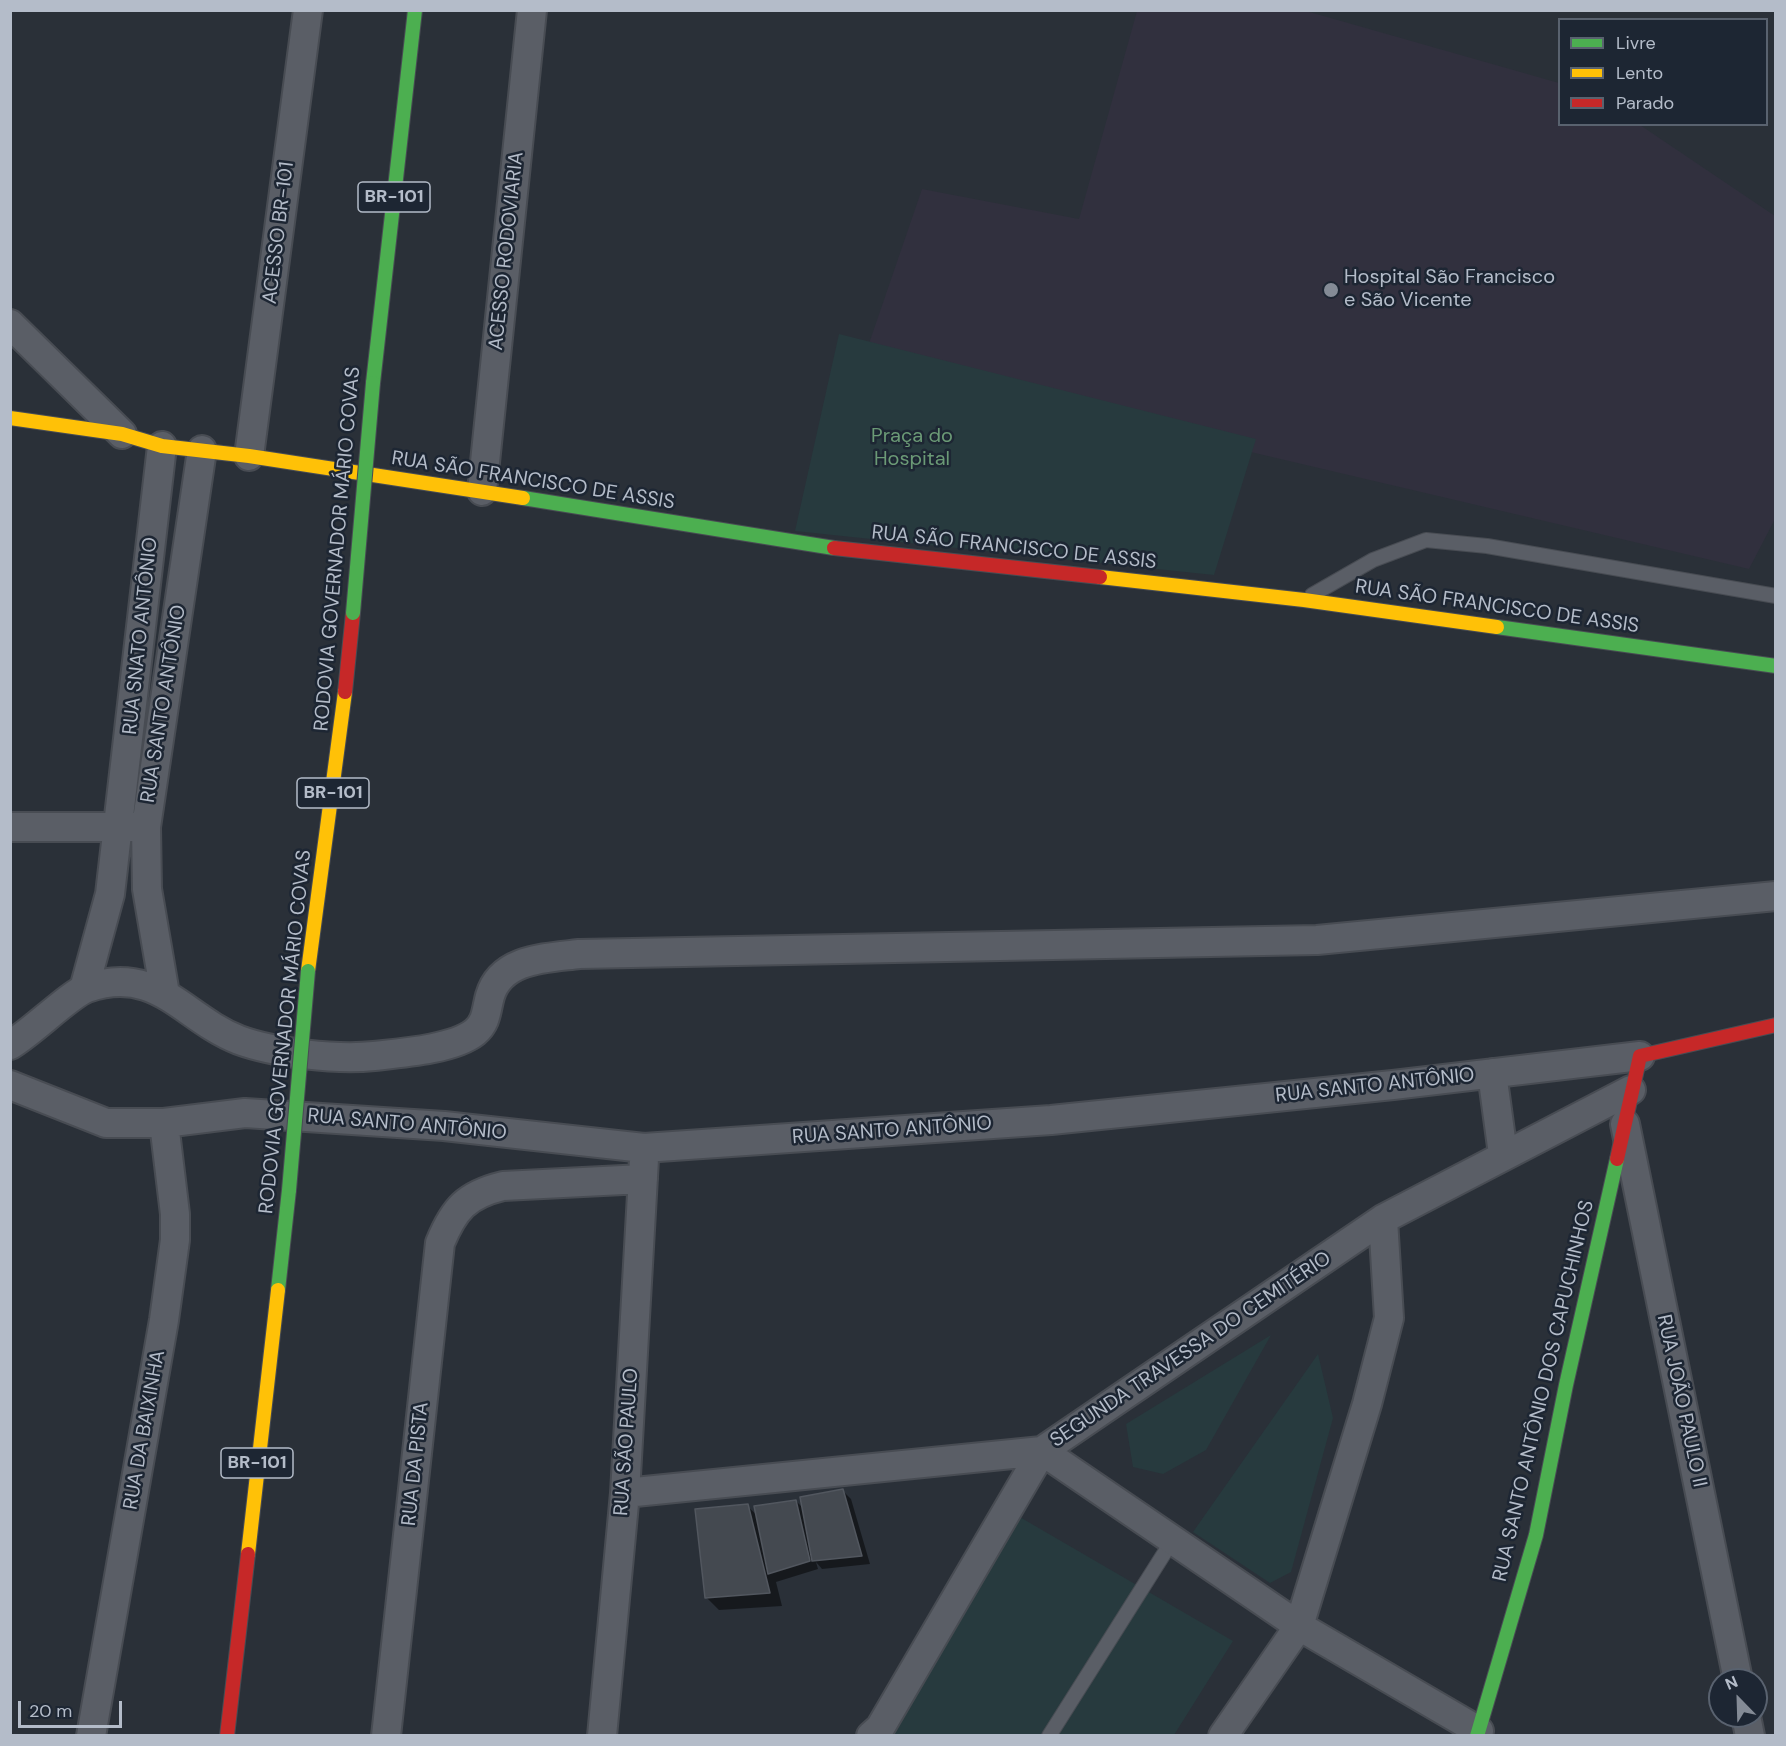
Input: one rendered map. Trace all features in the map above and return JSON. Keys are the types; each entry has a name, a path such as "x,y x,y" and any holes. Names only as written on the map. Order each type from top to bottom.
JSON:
{"main road":[{"name":"RODOVIA GOVERNADOR MÁRIO COVAS","path":"226,1736 289,1190 308,971 336,772 353,613 373,383 415,10"},
{"name":"RUA SÃO FRANCISCO DE ASSIS","path":"10,418 122,434 162,446 249,456 482,491 797,544 1304,600 1775,665"},
{"name":"RUA SANTO ANTÔNIO","path":"1640,1056 1776,1025"},
{"name":"RUA SANTO ANTÔNIO DOS CAPUCHINHOS","path":"1478,1733 1536,1535 1640,1056"}],"street":[{"name":"ACESSO BR-101","path":"249,456 308,10"},
{"name":"ACESSO RODOVIARIA","path":"482,491 532,10"},
{"path":"10,324 122,434"},
{"name":"RUA SNATO ANTÔNIO","path":"132,826 162,446"},
{"name":"RUA SANTO ANTÔNIO","path":"84,990 110,894 132,826 202,450"},
{"path":"10,827 132,826"},
{"name":"RUA SANTO ANTÔNIO","path":"132,826 147,889 165,994"},
{"path":"10,1045 30,1034 84,990 109,982 141,984 165,994 237,1039 277,1052 372,1056 457,1042 474,1033 484,1023 495,982 506,972 529,960 579,954 1317,940 1776,896"},
{"name":"RUA SANTO ANTÔNIO","path":"10,1085 106,1123 164,1123 245,1113 444,1126 644,1148 1051,1120 1492,1074 1640,1056"},
{"path":"1492,1074 1503,1154"},
{"name":"SEGUNDA TRAVESSA DO CEMITÉRIO","path":"871,1736 880,1728 1042,1451 1383,1219 1503,1154 1631,1090"},
{"name":"RUA JOÃO PAULO II","path":"1624,1122 1736,1668"},
{"name":"RUA DA BAIXINHA","path":"91,1736 162,1332 175,1240 175,1214 164,1123"},
{"name":"RUA SÃO PAULO","path":"602,1736 624,1493 644,1148"},
{"name":"RUA DA PISTA","path":"386,1736 440,1243 451,1217 466,1201 483,1191 503,1186 644,1179"},
{"path":"1223,1736 1299,1626 1367,1404 1389,1318 1383,1219"},
{"path":"624,1493 1042,1451 1299,1626 1478,1733"}],"lane":[{"path":"1304,600 1373,560 1426,540 1487,546 1776,596"},
{"path":"1049,1736 1172,1541"}],"shaded area":[{"name":"Hospital São Francisco e São Vicente","path":"1137,11 1306,11 1558,83 1558,126 1641,126 1775,216 1775,519 1749,569 863,361 922,189 1079,219"}],"green space":[{"name":"Praça do Hospital","path":"839,334 1256,439 1214,575 795,531"},
{"path":"1271,1335 1206,1450 1163,1474 1133,1467 1126,1424"},
{"path":"1318,1354 1333,1418 1291,1572 1270,1583 1193,1532"},
{"path":"1018,1516 1233,1641 1174,1735 885,1736"}],"building":[{"path":"843,1489 862,1556 812,1561 800,1497"},
{"path":"796,1500 810,1561 768,1574 754,1506"},
{"path":"748,1504 770,1593 705,1598 695,1509"}],"traffic: fast":[{"path":"373,383 415,10"},
{"path":"353,613 373,383"},
{"path":"523,498 834,548"},
{"path":"1497,627 1776,666"},
{"path":"289,1190 308,971"},
{"path":"1477,1736 1536,1535 1566,1385 1617,1159"},
{"path":"278,1290 289,1190"}],"traffic: slow":[{"path":"10,418 122,434 162,446 249,456 523,498"},
{"path":"1100,577 1304,600 1497,627"},
{"path":"308,971 345,692"},
{"path":"248,1554 278,1290"}],"traffic: jam":[{"path":"834,548 1100,577"},
{"path":"345,692 353,613"},
{"path":"1617,1159 1640,1056 1776,1025"},
{"path":"227,1736 248,1554"}],"place":[{"name":"Hospital São Francisco e São Vicente","path":"1331,290"}]}
